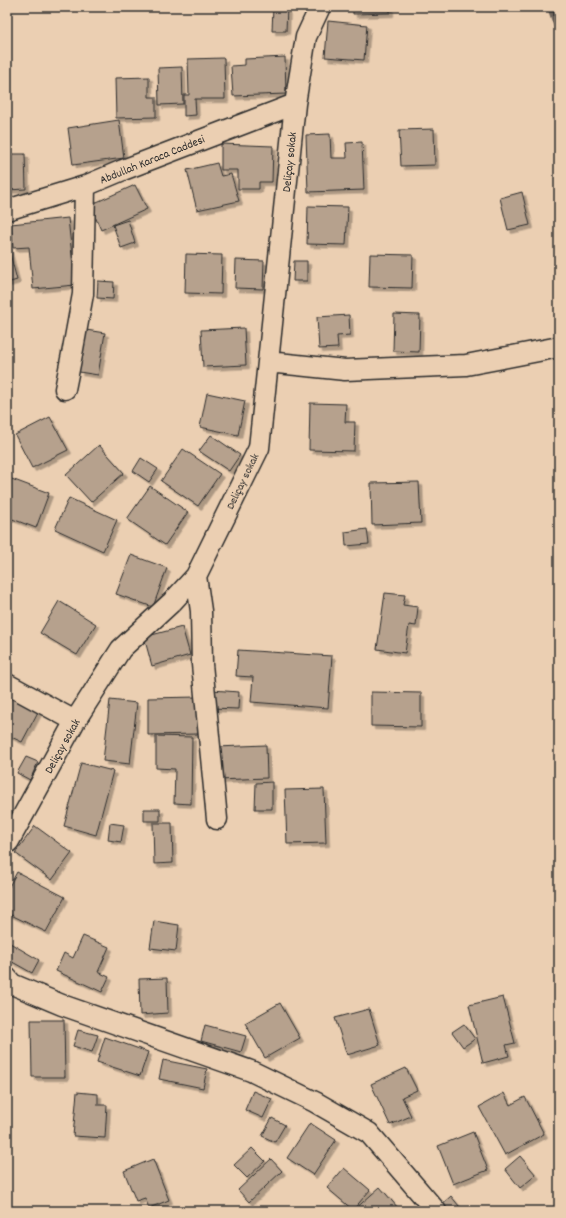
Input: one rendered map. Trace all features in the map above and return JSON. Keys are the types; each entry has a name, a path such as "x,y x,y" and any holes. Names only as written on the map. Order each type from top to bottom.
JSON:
{"street":[{"name":"Deliçay sokak","path":"7,843 75,721 121,649 172,602 196,576 258,448 295,104 306,37 320,7"},
{"name":"Abdullah Karaca Caddesi","path":"7,210 85,186 295,104"},
{"path":"65,389 74,349 83,294 85,186"},
{"path":"268,362 345,370 466,365 559,347"},
{"path":"196,576 201,611 202,664 217,819"},
{"path":"7,684 75,721"},
{"path":"7,978 12,984 62,1005 251,1071 315,1102 369,1134 436,1211"}],"building":[{"path":"273,7 287,7 286,31 272,31"},
{"path":"353,7 390,7 390,13 353,14"},
{"path":"328,21 367,25 364,60 325,57"},
{"path":"285,57 286,94 233,96 231,66 245,65 245,59"},
{"path":"224,58 225,99 195,99 196,115 184,116 184,95 189,95 188,59"},
{"path":"182,67 183,104 159,105 158,68"},
{"path":"149,77 149,97 156,97 156,117 116,118 115,78"},
{"path":"119,120 124,158 73,165 68,128"},
{"path":"434,129 435,165 401,166 399,130"},
{"path":"330,134 331,158 347,158 346,143 362,142 364,190 308,192 306,135"},
{"path":"221,144 273,146 272,182 259,182 259,189 238,189 238,170 221,170"},
{"path":"7,154 25,154 26,189 7,190"},
{"path":"217,163 221,176 231,174 239,201 197,210 187,170"},
{"path":"135,185 147,209 101,230 90,205"},
{"path":"522,192 530,225 508,230 500,198"},
{"path":"308,206 348,207 346,245 307,244"},
{"path":"68,218 75,285 33,289 29,247 13,248 11,224"},
{"path":"128,220 135,243 121,248 113,225"},
{"path":"8,246 17,280 7,283 7,247"},
{"path":"186,254 222,255 221,294 185,293"},
{"path":"370,254 413,255 412,288 369,287"},
{"path":"236,260 264,261 263,289 235,288"},
{"path":"294,261 307,261 307,281 293,281"},
{"path":"98,281 114,282 113,299 97,298"},
{"path":"394,314 420,315 419,352 393,351"},
{"path":"349,315 350,335 337,336 338,348 319,349 317,317"},
{"path":"244,328 246,365 203,367 201,330"},
{"path":"86,330 105,333 98,375 79,372"},
{"path":"207,393 245,401 238,435 200,427"},
{"path":"310,403 346,404 345,422 355,422 354,451 309,450"},
{"path":"50,417 68,450 32,468 15,435"},
{"path":"211,435 240,455 229,471 199,451"},
{"path":"99,445 124,473 91,502 66,475"},
{"path":"183,449 220,474 198,506 161,481"},
{"path":"141,458 158,469 149,482 133,471"},
{"path":"9,478 49,493 36,528 7,517 7,484"},
{"path":"419,482 421,523 372,525 371,483"},
{"path":"150,486 188,512 165,545 127,519"},
{"path":"69,498 117,520 103,551 55,529"},
{"path":"367,529 369,544 346,546 345,532"},
{"path":"131,555 167,568 153,607 116,594"},
{"path":"385,593 405,595 403,605 418,607 416,626 409,625 405,653 377,649"},
{"path":"59,601 96,624 77,655 40,633"},
{"path":"182,627 190,655 152,666 144,637"},
{"path":"238,650 332,656 328,708 251,702 253,677 236,676"},
{"path":"212,690 239,692 238,709 211,708"},
{"path":"371,692 421,693 421,727 371,726"},
{"path":"7,696 38,712 22,742 7,735"},
{"path":"197,697 198,734 148,735 148,698"},
{"path":"110,700 137,703 130,764 103,761"},
{"path":"156,736 192,737 191,804 174,803 175,769 156,768"},
{"path":"266,745 267,778 218,780 217,747"},
{"path":"26,757 38,762 30,780 17,773"},
{"path":"81,763 113,771 96,835 64,826"},
{"path":"272,782 272,809 255,809 256,783"},
{"path":"324,789 326,843 287,844 285,790"},
{"path":"144,809 160,809 160,821 144,821"},
{"path":"110,823 124,825 121,842 108,840"},
{"path":"153,823 172,823 173,863 154,864"},
{"path":"35,826 72,853 52,880 15,853"},
{"path":"17,872 65,897 46,932 7,913 7,890"},
{"path":"154,921 179,925 176,951 150,948"},
{"path":"83,936 109,947 98,972 109,977 102,992 56,971 64,953 73,958"},
{"path":"10,943 39,960 32,973 7,959 7,948"},
{"path":"167,978 168,1013 140,1015 139,979"},
{"path":"503,997 515,1043 506,1045 509,1056 483,1063 469,1005"},
{"path":"280,1003 300,1038 265,1058 245,1023"},
{"path":"369,1009 380,1045 347,1055 335,1018"},
{"path":"31,1020 64,1020 65,1077 32,1077"},
{"path":"464,1024 475,1039 463,1047 452,1032"},
{"path":"205,1025 246,1036 241,1052 201,1041"},
{"path":"78,1030 98,1035 92,1052 73,1046"},
{"path":"105,1037 148,1052 140,1076 97,1062"},
{"path":"163,1060 207,1069 203,1088 159,1079"},
{"path":"406,1068 417,1090 402,1097 411,1116 390,1125 371,1084"},
{"path":"253,1091 272,1099 263,1118 245,1110"},
{"path":"77,1092 98,1094 98,1105 107,1105 105,1138 73,1136"},
{"path":"504,1093 510,1105 525,1097 544,1134 505,1155 479,1107"},
{"path":"272,1118 285,1125 275,1142 262,1136"},
{"path":"310,1123 336,1140 313,1175 287,1158"},
{"path":"473,1132 488,1170 453,1184 438,1146"},
{"path":"252,1148 265,1161 247,1178 234,1165"},
{"path":"520,1156 536,1175 520,1188 505,1169"},
{"path":"153,1159 169,1200 149,1208 145,1198 136,1201 124,1171"},
{"path":"271,1159 282,1171 249,1202 238,1190"},
{"path":"344,1168 370,1190 353,1210 327,1188"},
{"path":"380,1187 398,1208 395,1211 353,1211"},
{"path":"451,1196 463,1211 446,1211 441,1205"}],"waterway":[{"path":"550,7 559,33"}]}
